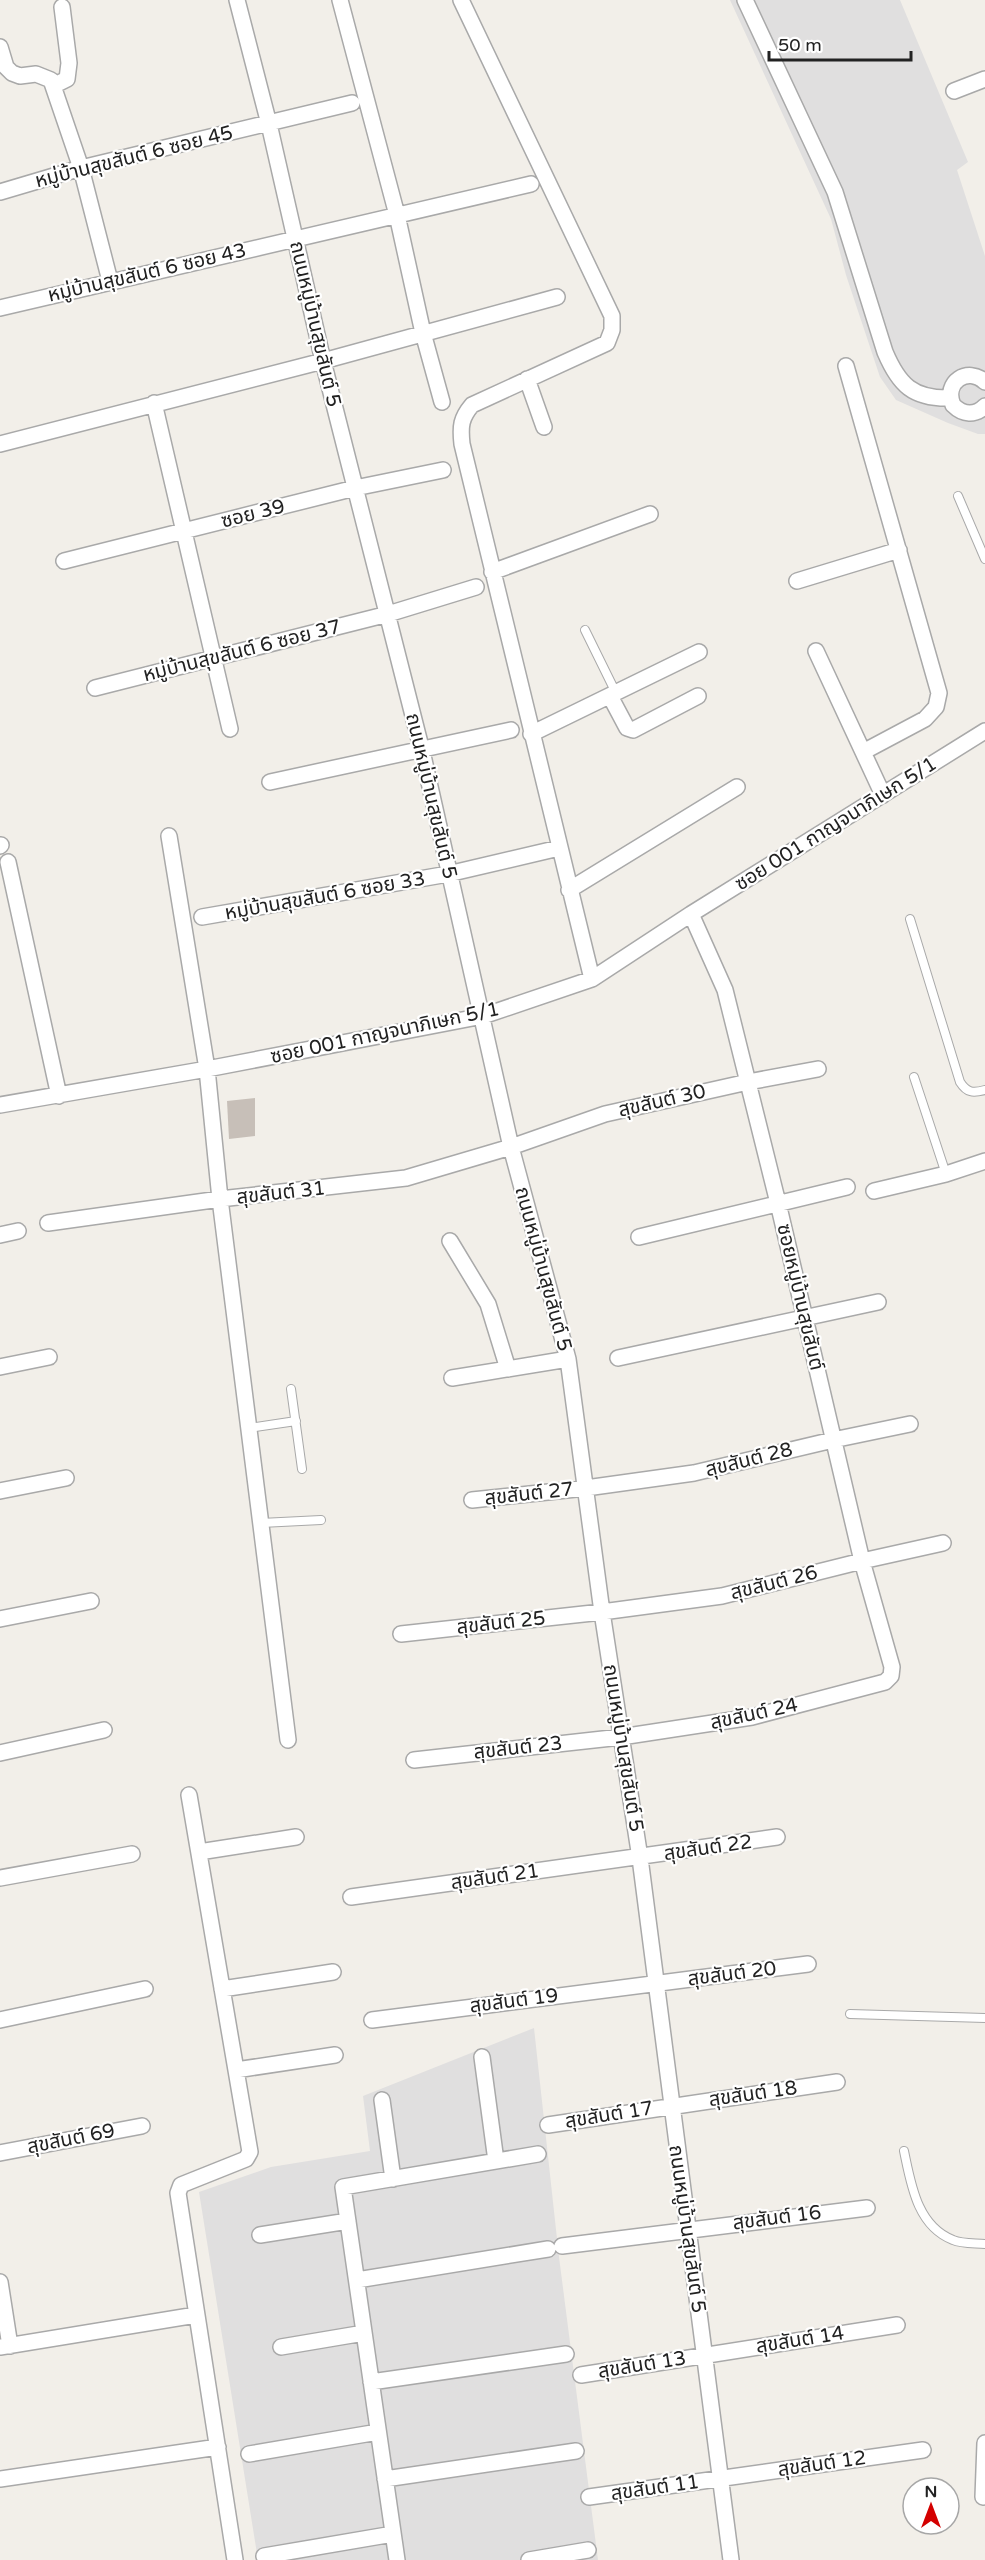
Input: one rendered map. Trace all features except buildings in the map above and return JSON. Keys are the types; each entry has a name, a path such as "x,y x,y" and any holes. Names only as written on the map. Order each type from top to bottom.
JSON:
{"street":[{"name":"ถนนหมู่บ้านสุขสันต์ 5","path":"237,0 269,124 322,361 422,751 448,874 483,1016 510,1147 568,1359 602,1612 639,1858 731,2560"},
{"path":"340,0 398,214 423,333 442,402"},
{"path":"461,0 612,316 612,330 607,343 472,405 460,424 462,444 492,572 592,980"},
{"path":"745,0 835,192 894,374 904,385 920,395 950,398"},
{"path":"54,86 67,79 69,63 62,7"},
{"path":"0,47 6,67 12,73 20,76 36,74 51,80 54,86 81,168 110,281"},
{"path":"954,91 985,79"},
{"name":"หมู่บ้านสุขสันต์ 6 ซอย 45","path":"0,192 81,168 352,103"},
{"name":"หมู่บ้านสุขสันต์ 6 ซอย 43","path":"0,308 531,184"},
{"path":"0,444 322,361 557,297"},
{"path":"846,366 939,693 936,707 925,719 863,752"},
{"path":"985,382 975,375 961,377 952,386 950,398 958,410 966,413 972,413 985,406"},
{"path":"527,380 544,427"},
{"path":"154,403 230,729"},
{"name":"ซอย 39","path":"64,561 355,489 443,470"},
{"path":"492,572 650,514"},
{"path":"797,581 899,550"},
{"name":"หมู่บ้านสุขสันต์ 6 ซอย 37","path":"95,688 388,614 476,587"},
{"path":"531,734 699,651"},
{"path":"816,651 883,795"},
{"path":"613,694 627,728 633,730 698,696"},
{"path":"270,782 511,730"},
{"name":"ซอย 001 กาญจนาภิเษก 5/1","path":"0,1105 207,1069 483,1016 592,980 692,914 985,731"},
{"path":"569,890 737,787"},
{"path":"169,836 207,1069 220,1199 288,1740"},
{"name":"หมู่บ้านสุขสันต์ 6 ซอย 33","path":"202,917 448,874 559,849"},
{"path":"8,862 59,1096"},
{"name":"ซอยหมู่บ้านสุขสันต์","path":"692,914 725,990 778,1203 862,1561 892,1667 891,1676 885,1682"},
{"name":"สุขสันต์ 30","path":"510,1147 605,1114 818,1069"},
{"name":"สุขสันต์ 31","path":"48,1223 220,1199 406,1178 510,1147"},
{"path":"874,1191 946,1174 985,1161"},
{"path":"639,1237 847,1187"},
{"path":"0,1235 18,1231"},
{"path":"450,1241 488,1304 508,1369"},
{"path":"618,1358 878,1302"},
{"path":"0,1367 50,1357"},
{"path":"452,1378 568,1359"},
{"name":"สุขสันต์ 28","path":"586,1488 694,1473 910,1424"},
{"path":"0,1491 66,1478"},
{"name":"สุขสันต์ 27","path":"472,1500 586,1488"},
{"name":"สุขสันต์ 26","path":"602,1612 722,1596 943,1543"},
{"path":"0,1619 91,1601"},
{"name":"สุขสันต์ 25","path":"400,1634 602,1612"},
{"name":"สุขสันต์ 24","path":"621,1737 752,1717 885,1682"},
{"path":"0,1753 104,1730"},
{"name":"สุขสันต์ 23","path":"414,1760 621,1737"},
{"path":"189,1795 250,2151 248,2157 184,2184 178,2189 235,2560"},
{"path":"199,1852 296,1837"},
{"name":"สุขสันต์ 22","path":"639,1858 777,1837"},
{"path":"0,1878 132,1854"},
{"name":"สุขสันต์ 21","path":"351,1897 639,1858"},
{"name":"สุขสันต์ 20","path":"655,1983 808,1964"},
{"path":"222,1989 333,1972"},
{"name":"สุขสันต์ 19","path":"372,2020 655,1983"},
{"path":"0,2020 145,1989"},
{"path":"236,2070 335,2055"},
{"path":"482,2057 496,2161"},
{"name":"สุขสันต์ 18","path":"670,2106 837,2082"},
{"path":"382,2100 393,2179"},
{"name":"สุขสันต์ 17","path":"548,2125 670,2106"},
{"name":"สุขสันต์ 69","path":"0,2153 142,2126"},
{"path":"397,2560 344,2187 538,2154"},
{"name":"สุขสันต์ 16","path":"357,2280 687,2229 867,2208"},
{"path":"260,2235 348,2221"},
{"path":"0,2282 5,2346 196,2315"},
{"name":"สุขสันต์ 14","path":"704,2355 897,2325"},
{"path":"281,2347 364,2333"},
{"path":"371,2382 566,2354"},
{"name":"สุขสันต์ 13","path":"580,2375 704,2355"},
{"path":"249,2454 378,2432"},
{"path":"983,2497 985,2443"},
{"path":"0,2480 218,2447"},
{"name":"สุขสันต์ 12","path":"722,2479 923,2450"},
{"path":"385,2480 576,2451"},
{"name":"สุขสันต์ 11","path":"589,2497 722,2479"},
{"path":"264,2556 393,2534"},
{"path":"529,2560 588,2550"}],"lane":[{"path":"958,496 985,559"},
{"path":"585,630 613,694"},
{"path":"909,919 960,1082 965,1089 973,1093 985,1090"},
{"path":"914,1077 946,1174"},
{"path":"291,1389 302,1469"},
{"path":"249,1428 296,1421"},
{"path":"261,1523 321,1520"},
{"path":"850,2014 985,2018"},
{"path":"904,2151 914,2199 927,2220 940,2233 954,2241 985,2244"}],"shaded area":[{"path":"730,0 900,0 968,162 957,170 985,256 985,434 978,434 948,423 896,400 880,377 846,275 831,219"},
{"path":"534,2028 559,2257 598,2560 258,2560 199,2192 271,2167 370,2151 363,2096"}]}
